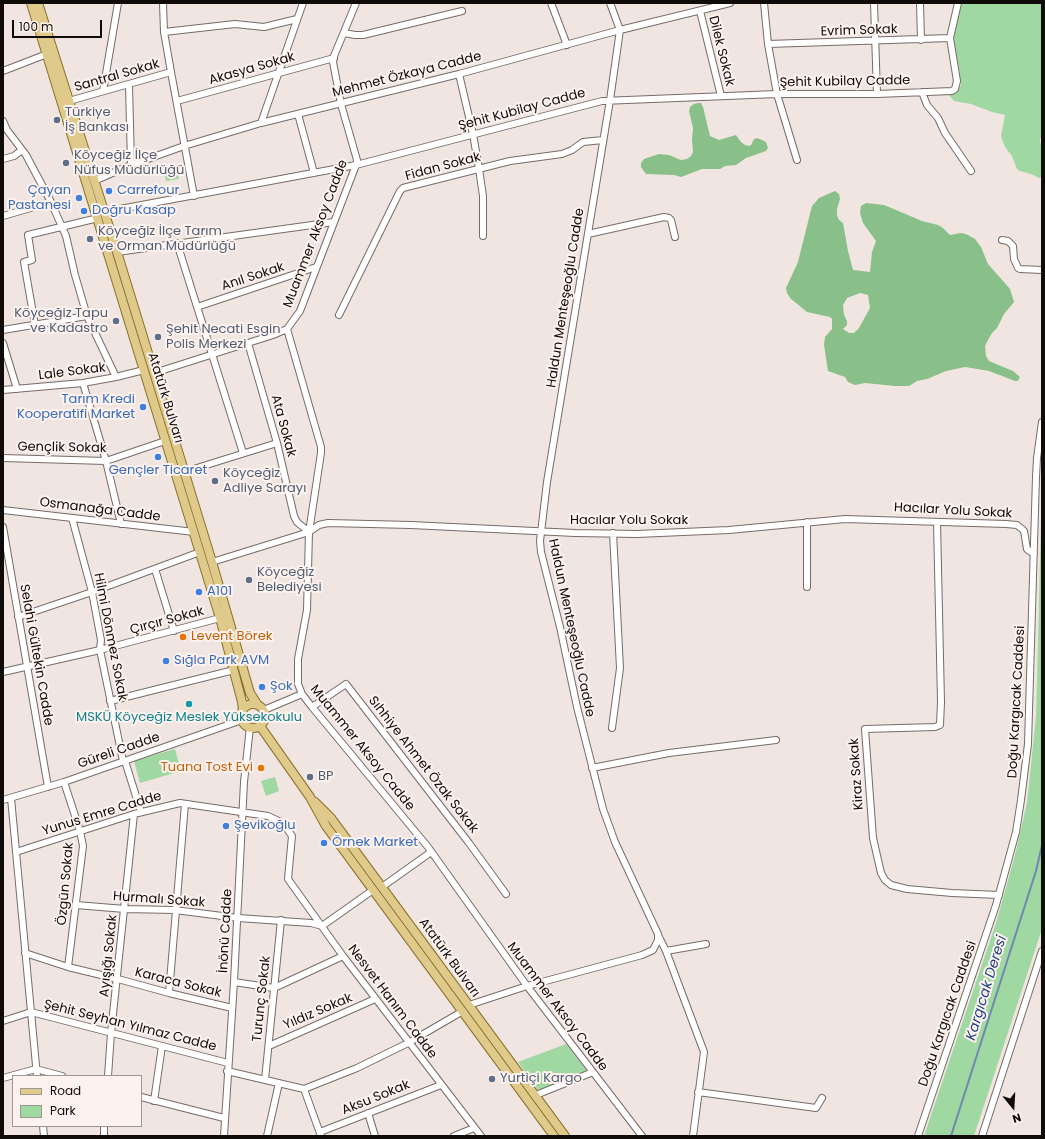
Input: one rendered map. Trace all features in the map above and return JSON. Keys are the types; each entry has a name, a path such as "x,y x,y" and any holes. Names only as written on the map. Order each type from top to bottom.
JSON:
{"main road":[{"name":"Atatürk Bulvarı","path":"31,3 101,215 144,370 220,618 243,710"},
{"name":"Atatürk Bulvarı","path":"38,3 94,181 101,215 117,252 154,372 250,693 257,704"},
{"path":"257,704 264,710 265,721 260,726 250,728 246,726 242,720 241,717 243,710 249,705 257,704"},
{"name":"Atatürk Bulvarı","path":"260,726 310,798 326,826 373,890 536,1095 565,1136"},
{"name":"Atatürk Bulvarı","path":"310,798 331,818 382,887 554,1136"}],"street":[{"path":"103,91 118,3"},
{"path":"162,3 164,32 194,196"},
{"path":"261,123 302,3"},
{"path":"334,58 356,3"},
{"path":"551,3 568,45"},
{"name":"Haldun Menteşeoğlu Cadde","path":"610,3 620,30 610,100 547,482 540,531 541,552 560,627 577,707 603,809 615,842 666,951 703,1048 704,1058 698,1092"},
{"name":"Mehmet Özkaya Cadde","path":"94,181 184,146 261,123 459,74 620,30 728,3"},
{"path":"764,3 768,44 777,94 797,160"},
{"path":"874,3 877,94"},
{"path":"920,3 921,40"},
{"path":"950,38 958,3"},
{"path":"344,33 363,35 462,11"},
{"name":"Dilek Sokak","path":"700,11 721,96"},
{"path":"164,32 235,24 264,27 297,19"},
{"name":"Evrim Sokak","path":"768,44 875,42 950,38"},
{"name":"Şehit Kubilay Cadde","path":"35,325 24,262 32,260 28,235 62,227 101,215 356,165 610,100 777,94 877,94 952,91 955,89 957,81 950,38"},
{"path":"3,71 47,54"},
{"name":"Akasya Sokak","path":"177,101 334,58"},
{"name":"Muammer Aksoy Cadde","path":"334,58 333,66 341,104 357,160 300,311 287,329 321,447 309,532 307,610 299,649 297,669 298,684 302,694 312,707 431,852 527,986 642,1136"},
{"name":"Santral Sokak","path":"69,101 171,72"},
{"path":"459,74 473,134 479,169 483,196 483,236"},
{"path":"129,85 132,165"},
{"path":"922,92 927,105 938,118 945,133 971,171"},
{"path":"298,114 314,173"},
{"path":"3,121 7,130 22,150 51,202 66,236 87,316 116,377"},
{"name":"Fidan Sokak","path":"339,315 400,191 403,188 520,159 562,154 572,150 583,142 603,140"},
{"path":"3,159 14,156 22,150"},
{"path":"3,216 51,202"},
{"path":"588,234 664,217 671,220 675,237"},
{"path":"117,252 177,242 334,222"},
{"path":"1002,240 1008,241 1013,246 1014,259 1020,270 1042,270"},
{"path":"177,242 196,307 243,453"},
{"name":"Anıl Sokak","path":"196,307 316,268"},
{"path":"3,330 87,316"},
{"path":"154,372 278,334 287,329"},
{"path":"3,343 17,389"},
{"name":"Ata Sokak","path":"248,343 277,443 294,516 297,522 309,532"},
{"name":"Lale Sokak","path":"3,390 83,383 144,370"},
{"path":"83,383 106,462 121,524"},
{"name":"Doğu Kargıcak Caddesi","path":"918,1136 999,895 1016,832 1027,763 1037,464 1042,422"},
{"name":"Gençlik Sokak","path":"3,458 106,462 165,441"},
{"path":"184,472 277,443"},
{"name":"Osmanağa Cadde","path":"3,510 194,532"},
{"name":"Hilmi Dönmez Sokak","path":"72,518 92,592 101,640 100,650 124,761"},
{"name":"Hacılar Yolu Sokak","path":"212,562 309,532 328,523 411,524 540,531 613,533 657,533 722,530 862,518 1006,524 1020,526 1024,532 1028,549 1034,553"},
{"path":"807,522 807,587"},
{"name":"Kiraz Sokak","path":"937,522 940,725 935,727 865,729 873,838 881,873 885,880 891,885 907,889 999,895"},
{"name":"Selahi Gültekin Cadde","path":"3,528 6,569 18,616 48,787"},
{"path":"612,728 620,668 613,533"},
{"path":"18,616 92,592 200,552"},
{"path":"155,569 174,631"},
{"name":"Çırçır Sokak","path":"3,672 100,650 220,618"},
{"path":"110,701 234,670"},
{"name":"Sıhhiye Ahmet Özak Sokak","path":"312,707 346,684 469,843 506,894"},
{"path":"264,710 302,694"},
{"name":"Güreli Cadde","path":"3,800 64,782 242,720"},
{"name":"İnönü Cadde","path":"224,1136 238,918 242,812 250,728"},
{"path":"592,768 669,752 776,740"},
{"name":"Ayışığı Sokak","path":"108,1075 111,1033 137,813 124,761"},
{"name":"Özgün Sokak","path":"64,782 80,831 83,846 68,967"},
{"path":"11,798 37,1075"},
{"path":"169,993 185,804"},
{"name":"Yunus Emre Cadde","path":"16,852 137,813 185,804 268,816 283,823 292,836 288,879"},
{"path":"382,887 431,852"},
{"name":"Nesvet Hanım Cadde","path":"288,879 375,1000 481,1136"},
{"path":"322,926 373,890"},
{"name":"Hurmalı Sokak","path":"76,905 125,909 176,910 238,918 311,923 322,926"},
{"name":"Turunç Sokak","path":"265,1080 281,920"},
{"path":"227,1071 304,1090 357,1068 408,1043 466,1008 527,986 649,952 655,948 658,940 658,934"},
{"path":"666,951 706,944"},
{"path":"982,1136 1042,950"},
{"name":"Karaca Sokak","path":"25,953 68,967 232,1008"},
{"path":"234,982 274,988 343,956"},
{"name":"Yıldız Sokak","path":"269,1046 375,1000"},
{"name":"Şehit Seyhan Yılmaz Cadde","path":"3,1021 31,1012 228,1063"},
{"path":"154,1100 162,1046"},
{"path":"14,1075 36,1069 58,1075"},
{"path":"536,1095 593,1072"},
{"path":"266,1136 279,1084"},
{"name":"Aksu Sokak","path":"321,1134 368,1113 441,1085"},
{"path":"304,1090 321,1134"},
{"path":"693,1136 698,1092 816,1108 822,1098"},
{"path":"142,1097 224,1118"},
{"path":"368,1113 375,1136"},
{"path":"454,1136 474,1128"}],"green space":[{"path":"960,3 1042,3 1042,138 1040,139 1040,142 1042,146 1042,177 1039,178 1017,169 1001,136 1005,115 971,104 954,101 948,94 956,92 961,85 959,67 953,44"},
{"path":"701,103 703,107 710,136 719,140 736,135 741,142 749,146 754,139 757,138 766,142 768,148 766,151 746,158 736,165 725,166 720,169 702,169 681,177 674,175 646,174 641,167 641,163 644,159 659,154 669,155 681,160 687,159 691,156 693,152 693,128 689,111 690,107"},
{"path":"176,165 179,179 166,181 163,167"},
{"path":"835,191 839,194 840,199 837,215 839,220 843,223 853,270 870,272 872,252 876,241 863,223 860,213 861,206 866,203 884,205 922,221 938,225 950,235 961,233 975,239 981,247 988,264 1010,289 1014,302 1004,314 997,328 988,340 985,346 986,356 989,361 1013,371 1020,377 1018,381 989,371 965,367 946,371 927,379 917,381 909,386 865,383 855,385 848,382 845,377 828,371 824,345 825,337 832,329 832,319 830,317 807,312 790,298 786,288 798,262 812,206 819,198","holes":["860,293 868,295 870,308 859,328 854,333 849,333 843,329 847,325 843,305 847,298"]},
{"path":"1042,482 1042,929 974,1136 924,1136 996,923 1015,855 1027,803 1036,717"},
{"path":"175,749 181,771 140,783 134,761"},
{"path":"275,777 279,791 266,796 261,781"},
{"path":"327,820 462,1000 460,1001 359,867 326,821"},
{"path":"566,1044 587,1071 538,1090 518,1062"}],"waterway":[{"name":"Kargıcak Deresi","path":"951,1136 1036,871 1042,845"}],"place":[{"name":"Türkiye İş Bankası","path":"57,120"},
{"name":"Köyceğiz İlçe Nüfus Müdürlüğü","path":"66,163"},
{"name":"Carrefour","path":"109,191"},
{"name":"Çayan Pastanesi","path":"79,198"},
{"name":"Doğru Kasap","path":"84,211"},
{"name":"Köyceğiz İlçe Tarım ve Orman Müdürlüğü","path":"90,239"},
{"name":"Köyceğiz Tapu ve Kadastro","path":"116,321"},
{"name":"Şehit Necati Esgin Polis Merkezi","path":"158,337"},
{"name":"Tarım Kredi Kooperatifi Market","path":"143,407"},
{"name":"Gençler Ticaret","path":"158,457"},
{"name":"Köyceğiz Adliye Sarayı","path":"215,481"},
{"name":"Köyceğiz Belediyesi","path":"249,580"},
{"name":"A101","path":"199,592"},
{"name":"Levent Börek","path":"183,637"},
{"name":"Sığla Park AVM","path":"166,661"},
{"name":"Şok","path":"262,687"},
{"name":"MSKÜ Köyceğiz Meslek Yüksekokulu","path":"189,704"},
{"name":"Tuana Tost Evi","path":"261,768"},
{"name":"BP","path":"310,777"},
{"name":"Şevikoğlu","path":"226,826"},
{"name":"Örnek Market","path":"324,843"},
{"name":"Yurtiçi Kargo","path":"492,1079"}]}
